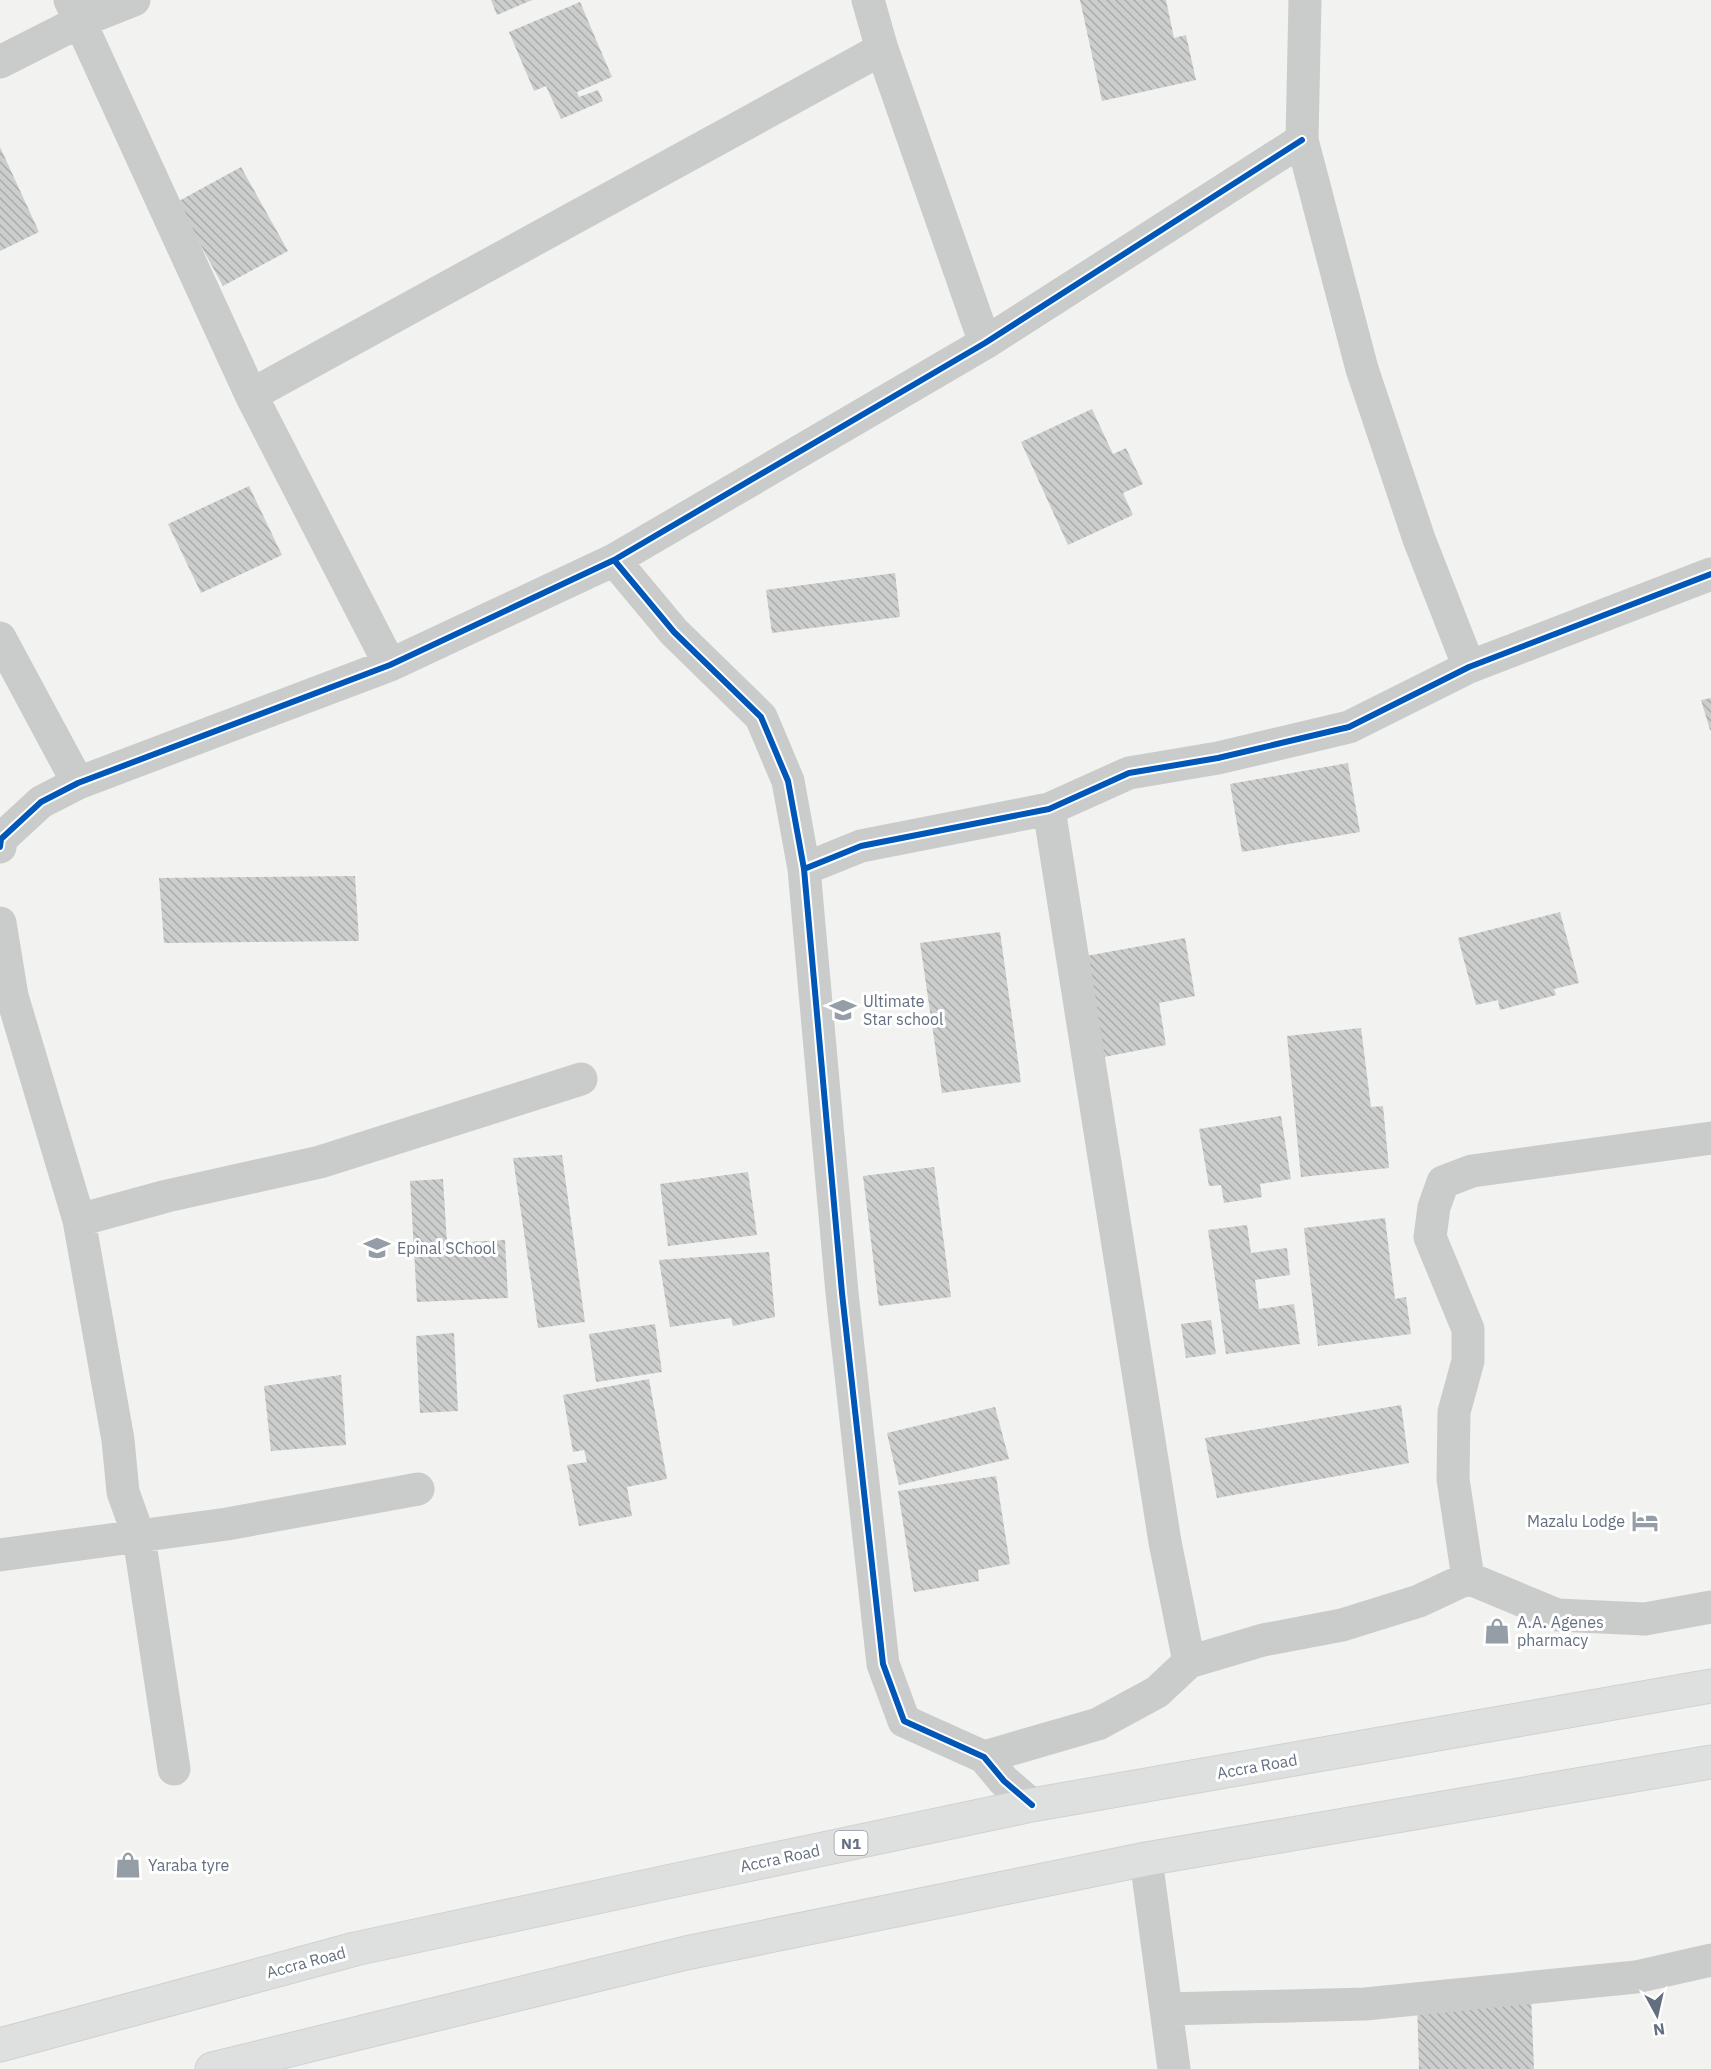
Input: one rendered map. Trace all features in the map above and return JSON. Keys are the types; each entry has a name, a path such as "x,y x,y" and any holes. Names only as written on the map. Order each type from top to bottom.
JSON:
{"highway":[{"name":"Accra Road","path":"0,2045 355,1949 1032,1805 1711,1686"},
{"path":"212,2069 686,1953 1146,1859 1711,1762"}],"street":[{"path":"0,62 75,10 134,0"},
{"path":"868,0 882,49 985,343"},
{"path":"1305,0 1302,140 1362,369 1419,539 1469,667"},
{"path":"75,10 251,395 390,665"},
{"path":"251,395 882,49"},
{"path":"0,847 2,839 41,802 78,783 390,665 614,560 985,343 1302,140"},
{"path":"614,560 674,632 761,717 788,781 804,869 841,1281 884,1665 904,1721 984,1757 1004,1781 1032,1805"},
{"path":"804,869 861,846 1049,809 1129,773 1218,758 1349,727 1469,667 1711,574"},
{"path":"0,638 78,783"},
{"path":"1049,809 1163,1530 1189,1662"},
{"path":"0,923 12,996 79,1220 118,1440 123,1492 139,1537 174,1769"},
{"path":"79,1220 167,1196 320,1162 581,1079"},
{"path":"1468,1578 1453,1468 1454,1412 1468,1361 1468,1329 1430,1237 1434,1207 1443,1182 1473,1171 1711,1138"},
{"path":"0,1555 238,1522 418,1489"},
{"path":"984,1757 1098,1724 1157,1692 1189,1662 1263,1640 1364,1618 1419,1601 1468,1578 1557,1615 1645,1619 1711,1607"},
{"path":"1146,1859 1174,2069"},
{"path":"1166,2009 1365,2004 1636,1977 1711,1960"}],"building":[{"path":"491,0 532,0 497,15"},
{"path":"1080,0 1166,0 1174,38 1186,35 1196,80 1102,101"},
{"path":"580,2 612,77 577,92 579,97 598,90 603,101 561,119 546,86 534,91 509,32"},
{"path":"0,147 39,232 0,251"},
{"path":"241,167 288,251 223,286 177,202"},
{"path":"1092,409 1113,454 1126,448 1143,484 1123,493 1133,515 1068,545 1021,442"},
{"path":"249,486 282,555 201,593 168,524"},
{"path":"895,573 900,617 772,633 766,590"},
{"path":"1711,698 1711,730 1710,730 1701,700"},
{"path":"1348,763 1360,832 1242,852 1230,784"},
{"path":"355,876 359,941 164,943 159,878"},
{"path":"1560,912 1579,983 1554,989 1556,995 1500,1010 1498,1000 1476,1005 1458,938"},
{"path":"1000,932 1021,1082 942,1093 920,943"},
{"path":"1185,938 1195,996 1159,1003 1166,1045 1104,1057 1086,956"},
{"path":"1361,1028 1371,1107 1383,1106 1389,1168 1301,1177 1287,1036"},
{"path":"1281,1116 1291,1179 1260,1184 1262,1197 1224,1203 1221,1185 1209,1186 1199,1129"},
{"path":"562,1155 585,1322 538,1328 513,1158"},
{"path":"934,1167 951,1297 879,1306 863,1176"},
{"path":"748,1172 757,1235 668,1246 660,1184"},
{"path":"443,1179 447,1243 505,1240 508,1298 417,1302 410,1181"},
{"path":"1385,1218 1395,1299 1406,1297 1411,1334 1318,1346 1304,1228"},
{"path":"1247,1225 1251,1253 1287,1248 1290,1275 1255,1280 1259,1309 1294,1304 1300,1344 1226,1354 1208,1230"},
{"path":"769,1252 775,1317 733,1326 731,1318 670,1327 659,1260"},
{"path":"1211,1320 1216,1354 1186,1358 1181,1324"},
{"path":"655,1324 662,1372 596,1382 589,1334"},
{"path":"454,1333 458,1411 420,1413 416,1336"},
{"path":"341,1375 346,1445 271,1451 264,1386"},
{"path":"649,1379 667,1479 627,1487 632,1516 579,1526 567,1465 587,1462 584,1450 573,1452 563,1395"},
{"path":"1401,1405 1409,1463 1217,1498 1205,1438"},
{"path":"995,1407 1009,1459 899,1485 887,1433"},
{"path":"996,1476 1010,1564 978,1570 979,1581 914,1592 898,1491"},
{"path":"1531,1995 1534,2069 1419,2069 1417,1999"}],"cycle path":[{"path":"0,847 1,839 41,802 78,783 390,665 614,560 985,343 1302,140"},
{"path":"614,560 674,632 761,717 788,781 804,869 842,1293 883,1664 904,1721 984,1757 1004,1781 1032,1805"},
{"path":"804,869 861,846 1049,809 1129,773 1218,758 1349,727 1469,667 1711,574"}],"place":[{"name":"Ultimate Star school","path":"843,1010"},
{"name":"Epinal SChool","path":"377,1248"},
{"name":"Mazalu Lodge","path":"1645,1521"},
{"name":"A.A. Agenes pharmacy","path":"1497,1631"},
{"name":"Yaraba tyre","path":"128,1865"}]}
